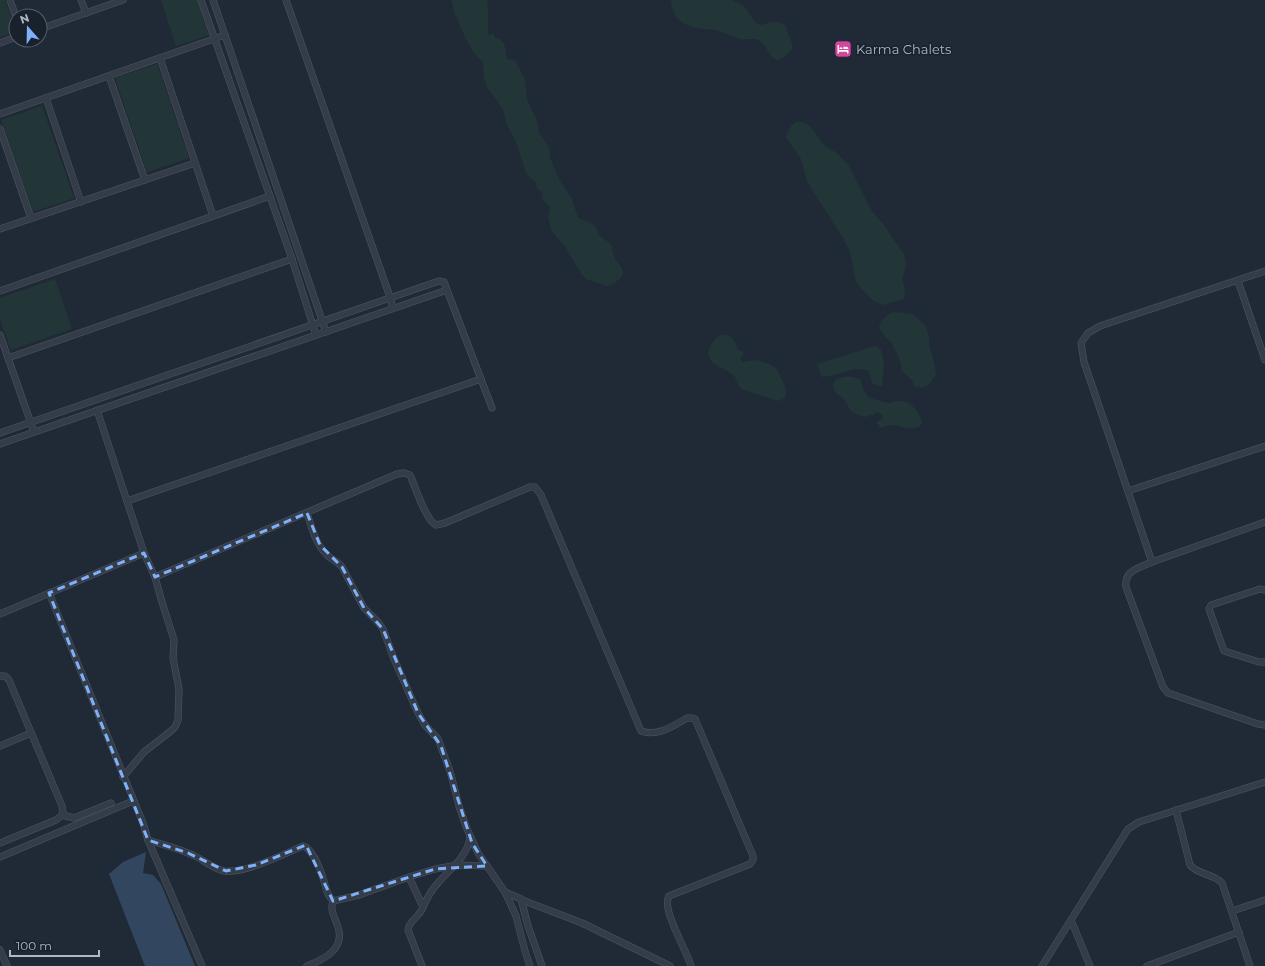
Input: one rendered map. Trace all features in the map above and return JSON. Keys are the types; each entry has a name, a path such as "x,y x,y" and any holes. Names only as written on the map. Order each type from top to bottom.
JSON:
{"street":[{"path":"81,0 86,13"},
{"path":"48,26 123,0"},
{"path":"201,0 292,259 316,335"},
{"path":"213,0 326,332"},
{"path":"286,0 393,308"},
{"path":"0,114 225,35"},
{"path":"160,58 213,216"},
{"path":"109,76 145,180"},
{"path":"46,98 81,202"},
{"path":"0,129 31,218"},
{"path":"0,229 195,163"},
{"path":"0,291 270,196"},
{"path":"8,358 292,259"},
{"path":"1152,562 1084,362 1081,343 1088,333 1100,326 1265,272"},
{"path":"0,433 439,280 444,282 492,408"},
{"path":"1238,281 1265,360"},
{"path":"0,444 447,290"},
{"path":"0,335 34,432"},
{"path":"127,501 481,379"},
{"path":"97,410 144,553 155,577 174,640 174,658 179,689 178,720 175,726 171,731 144,752 123,777"},
{"path":"1128,491 1265,446"},
{"path":"155,577 390,477 404,473 410,475 426,514 430,521 436,525 445,523 530,487 535,487 541,495 641,731 653,734 661,732 687,718 695,719 753,856 753,860 750,864 669,896 666,900 666,905 691,966"},
{"path":"307,513 320,545 327,555 342,566 364,608 383,629 418,713 425,725 438,739 445,755 459,806 470,836 478,853 506,892 516,916 530,966"},
{"path":"1265,522 1152,562 1128,573 1125,580 1126,587 1163,687 1168,693 1258,724 1265,725"},
{"path":"0,614 144,553"},
{"path":"1265,590 1260,589 1211,605 1209,609 1224,650 1259,662 1265,662"},
{"path":"49,593 143,823 148,840 202,966"},
{"path":"0,676 5,676 9,680 62,806 63,813 56,820 0,843"},
{"path":"0,746 31,733"},
{"path":"1042,966 1128,829 1139,822 1265,782"},
{"path":"0,857 133,801"},
{"path":"62,815 77,818 111,803"},
{"path":"1176,810 1190,864 1195,870 1215,877 1222,883 1250,966"},
{"path":"422,966 408,930 410,924 420,914 429,894 454,866 467,848 470,836"},
{"path":"148,840 188,853 218,869 226,871 256,866 303,846 309,850 323,876 328,896 333,901"},
{"path":"333,901 359,895 435,869 454,866 487,866"},
{"path":"409,877 423,907"},
{"path":"506,892 582,924 670,966"},
{"path":"522,900 528,926 542,966"},
{"path":"1232,911 1265,900"},
{"path":"307,966 326,957 332,952 339,941 339,928 331,907 333,901"},
{"path":"1071,920 1090,966"},
{"path":"1147,966 1239,932"},
{"path":"0,950 7,966"}],"highlighted area":[{"path":"307,513 320,545 342,567 364,608 383,629 418,713 441,746 472,843 487,866 435,869 333,901 306,845 256,865 226,871 188,853 148,840 49,593 144,553 155,577"}],"green space":[{"path":"0,0 5,0 8,9 8,34 0,37"},
{"path":"161,0 197,0 209,35 176,46"},
{"path":"452,0 487,0 488,33 489,35 493,33 496,39 498,38 501,40 505,47 507,59 515,60 525,79 527,100 537,121 539,133 549,147 550,158 560,181 572,199 578,218 593,224 597,229 598,234 611,246 615,259 623,270 623,275 615,282 607,286 586,279 580,272 566,248 551,230 548,217 550,208 543,200 542,192 537,189 536,182 529,177 526,172 516,142 506,123 504,112 488,89 484,78 483,63 473,52 465,37 454,12"},
{"path":"671,0 732,0 745,7 755,22 760,25 776,22 786,26 792,43 792,49 783,58 777,60 758,40 740,39 717,30 691,27 681,22 677,18 672,7"},
{"path":"157,64 189,158 147,172 115,78"},
{"path":"42,106 74,198 33,212 1,120"},
{"path":"796,122 802,122 811,127 824,145 838,154 849,166 871,210 884,225 904,254 906,267 902,278 905,289 904,299 883,305 874,301 856,282 850,252 843,238 813,191 807,180 801,159 786,137 791,126"},
{"path":"55,279 72,329 11,350 0,319 0,298"},
{"path":"893,312 912,314 925,325 929,337 936,375 930,383 924,387 921,388 914,386 912,380 902,371 900,360 892,343 883,334 879,327 884,318"},
{"path":"720,335 726,335 733,339 737,347 736,349 744,352 740,359 743,362 756,360 776,368 786,388 785,398 778,401 741,389 732,374 712,362 708,353 713,342"},
{"path":"875,346 881,350 884,364 882,386 873,384 868,370 853,369 822,377 817,364"},
{"path":"844,377 852,377 861,380 867,396 873,399 888,403 897,401 907,402 914,407 921,418 922,422 919,427 908,428 892,425 879,427 876,422 881,420 882,415 878,412 875,412 874,415 869,415 866,417 851,411 844,399 835,392 833,385 835,380"}],"water":[{"path":"146,852 143,873 153,875 161,884 195,966 145,966 109,874 123,862"}],"place":[{"name":"Karma Chalets","path":"843,49"}]}
